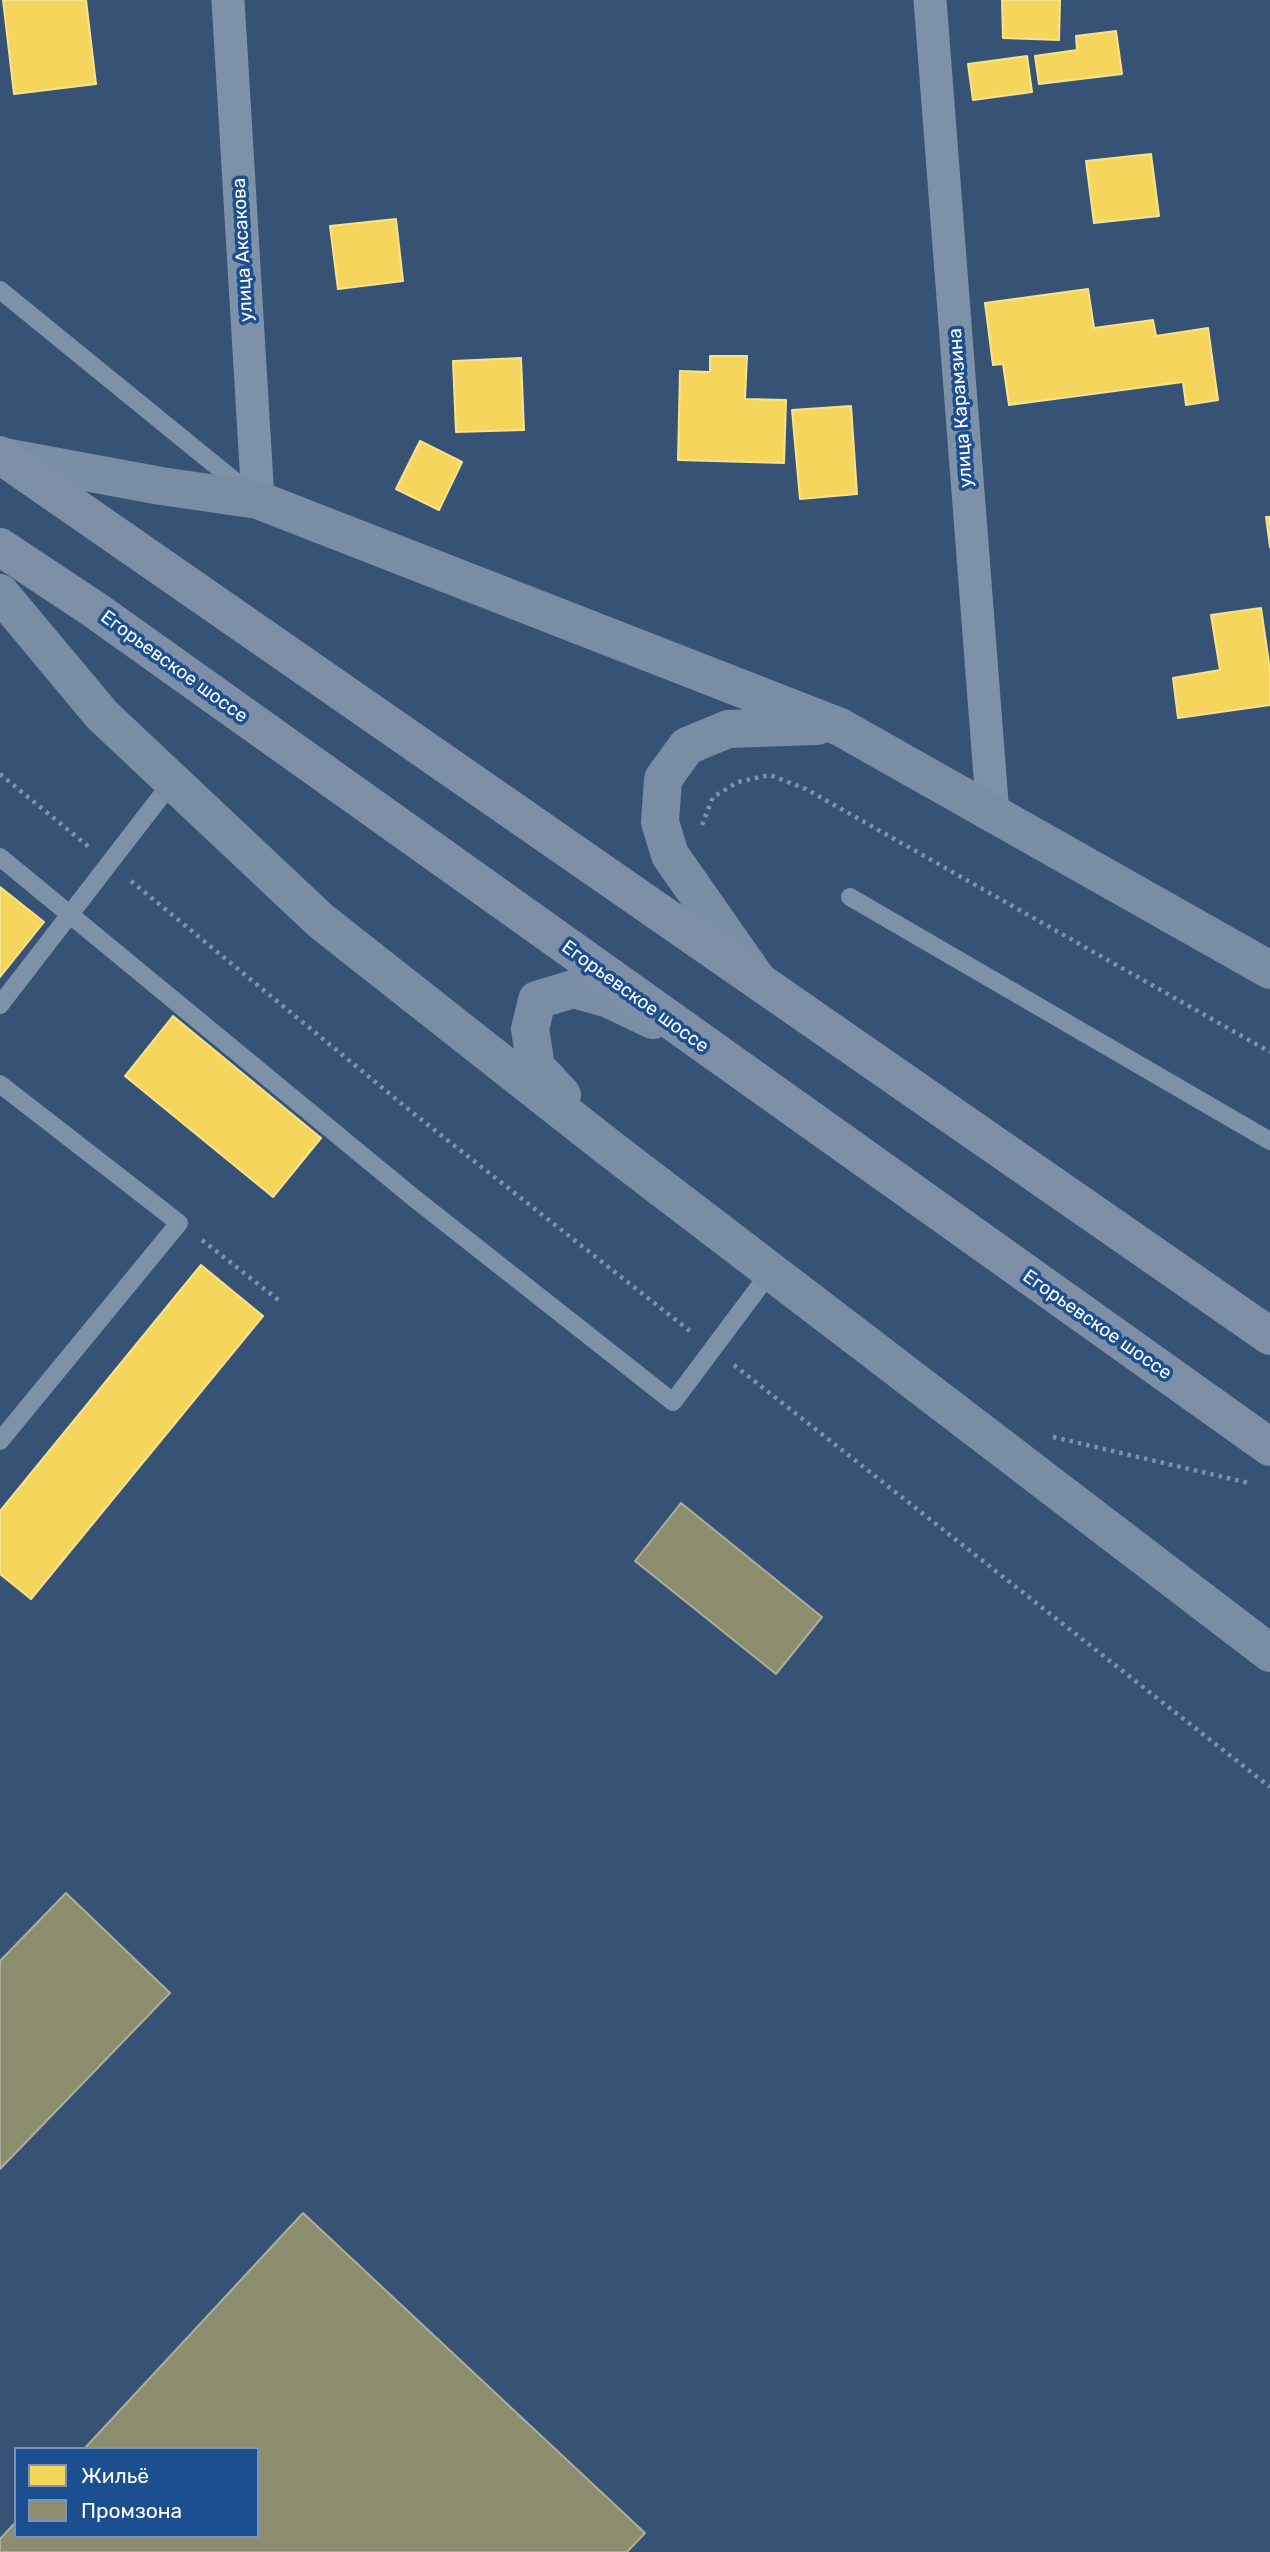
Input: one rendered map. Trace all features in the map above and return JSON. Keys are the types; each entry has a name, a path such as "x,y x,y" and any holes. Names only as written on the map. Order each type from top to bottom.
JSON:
{"main road":[{"path":"2,456 1270,1336"},
{"name":"Егорьевское шоссе","path":"0,547 95,610 1270,1447"}],"street":[{"name":"улица Аксакова","path":"228,0 258,500"},
{"name":"улица Карамзина","path":"930,0 993,815"},
{"path":"2,456 258,500 840,727 1270,970"},
{"path":"0,593 102,715 321,921 608,1147 1270,1653"},
{"path":"756,978 670,855 660,822 663,779 687,746 728,729 840,727"},
{"path":"608,1147 536,1067 530,1029 537,1000 573,989 609,999 698,1042"}],"lane":[{"path":"0,290 258,500"},
{"path":"0,1005 172,782"},
{"path":"0,857 414,1198 673,1402 771,1271"},
{"path":"850,897 1270,1141"},
{"path":"0,1084 179,1223 0,1441"}],"path":[{"path":"0,774 413,1113 1270,1787"},
{"path":"698,835 713,797 738,782 770,775 806,789 1270,1052"},
{"path":"179,1223 281,1302"},
{"path":"1039,1433 1256,1484"}],"building: Жильё":[{"path":"3,0 86,0 96,84 14,94"},
{"path":"1002,0 1060,0 1059,40 1003,38"},
{"path":"1116,31 1122,74 1039,84 1035,56 1077,50 1076,36"},
{"path":"1027,56 1032,92 973,100 968,64"},
{"path":"1151,154 1159,216 1094,223 1086,161"},
{"path":"396,219 403,281 338,289 330,226"},
{"path":"1088,289 1094,328 1153,320 1156,336 1208,328 1218,400 1186,405 1183,382 1009,405 1003,364 993,365 985,303"},
{"path":"710,356 747,356 745,399 786,400 784,463 678,460 680,371 710,372"},
{"path":"521,358 524,430 456,432 453,361"},
{"path":"851,406 857,494 800,499 792,410"},
{"path":"420,441 462,462 439,510 396,489"},
{"path":"1266,517 1270,517 1270,547"},
{"path":"1261,608 1270,670 1270,705 1178,718 1173,678 1220,670 1211,615"},
{"path":"0,887 44,922 0,977"},
{"path":"173,1016 321,1138 273,1197 125,1076"},
{"path":"201,1265 263,1316 31,1599 0,1574 0,1511"}],"building: Промзона":[{"path":"681,1503 822,1617 776,1674 635,1561"},
{"path":"66,1893 170,1993 0,2169 0,1961"},
{"path":"303,2213 645,2533 627,2552 0,2552 0,2539 14,2524 14,2538 259,2538 259,2447 86,2447"}]}
